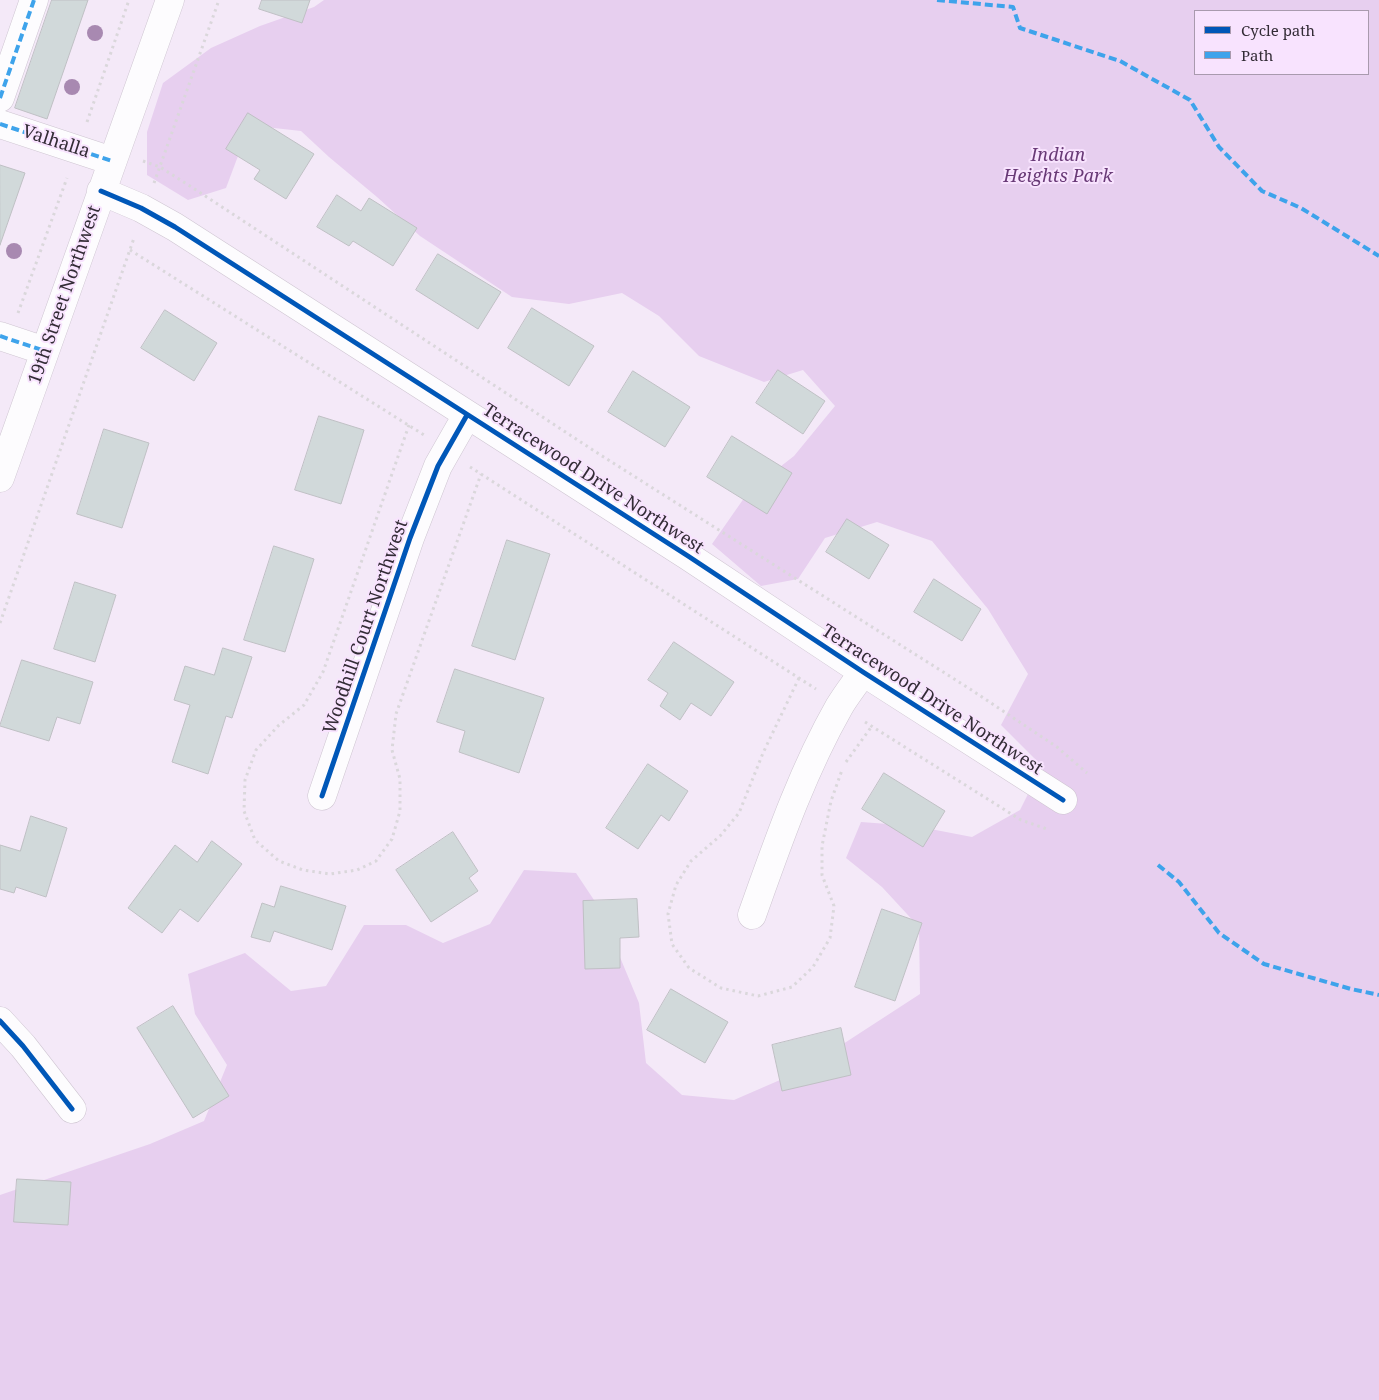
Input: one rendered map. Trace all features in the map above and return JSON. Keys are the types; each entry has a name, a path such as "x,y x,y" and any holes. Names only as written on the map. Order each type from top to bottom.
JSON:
{"street":[{"path":"0,98 34,0"},
{"name":"19th Street Northwest","path":"0,478 170,0"},
{"name":"Valhalla","path":"0,124 81,138 112,161"},
{"name":"Terracewood Drive Northwest","path":"102,191 141,208 174,227 688,556 863,672 1063,800"},
{"path":"4,338 45,351"},
{"name":"Woodhill Court Northwest","path":"322,796 410,538 438,466 467,415"},
{"path":"752,915 782,830 816,752 839,708 863,672"},
{"path":"0,1021 23,1046 72,1109"}],"path":[{"path":"4,338 81,138 129,0"},
{"path":"219,0 160,167 599,454 970,689 1057,747 1087,772"},
{"path":"0,624 130,250 409,425"},
{"path":"480,474 799,678"},
{"path":"872,726 1022,820 1047,829"}],"green space":[{"name":"Indian Heights Park","path":"324,0 1379,0 1379,1400 0,1400 0,1195 150,1144 204,1121 227,1065 195,1014 188,974 245,953 291,991 326,986 364,925 406,925 443,943 490,924 524,870 576,873 600,909 639,1003 646,1063 682,1095 734,1100 803,1070 920,994 919,927 882,887 846,858 861,822 915,826 972,837 1020,810 1042,766 1001,725 1028,674 988,609 932,541 877,522 825,538 798,579 761,586 712,544 749,491 794,456 835,406 803,370 764,382 699,356 659,316 622,293 569,304 512,297 420,236 301,131 265,127 241,148 226,188 188,200 147,175 147,132 163,83 211,48 260,26 314,7"}],"building":[{"path":"52,0 88,0 47,119 15,108"},
{"path":"262,0 310,0 302,23 259,9"},
{"path":"248,113 314,154 286,199 254,179 260,170 226,149"},
{"path":"0,165 25,173 0,245"},
{"path":"337,195 361,211 369,198 417,228 393,266 353,241 349,246 317,227"},
{"path":"438,254 501,292 478,329 416,290"},
{"path":"532,308 594,346 569,386 508,348"},
{"path":"165,310 217,343 194,381 141,348"},
{"path":"778,370 825,401 803,434 756,403"},
{"path":"633,371 690,407 665,447 608,412"},
{"path":"319,416 364,430 341,504 295,490"},
{"path":"104,429 149,443 122,528 77,514"},
{"path":"732,436 792,473 767,514 707,477"},
{"path":"847,519 889,545 869,579 826,552"},
{"path":"507,540 550,554 515,660 472,646"},
{"path":"274,546 314,559 285,652 244,640"},
{"path":"934,579 981,609 962,641 914,612"},
{"path":"75,582 116,595 95,662 54,649"},
{"path":"674,642 734,682 711,716 691,703 680,720 660,706 668,693 648,680"},
{"path":"223,648 252,657 232,718 226,716 208,774 172,762 190,705 174,700 185,666 214,675"},
{"path":"22,660 93,682 80,724 57,717 49,741 0,726"},
{"path":"455,669 544,698 519,773 459,752 465,731 437,722"},
{"path":"648,764 688,791 669,821 661,815 638,849 606,828"},
{"path":"884,773 945,811 923,847 862,809"},
{"path":"31,816 67,828 46,897 16,887 14,893 0,889 0,845 20,851"},
{"path":"453,832 478,871 469,878 478,891 431,922 396,870"},
{"path":"212,841 242,864 198,922 180,909 162,933 128,908 175,845 197,862"},
{"path":"281,886 346,906 332,950 274,931 270,942 251,937 262,903 274,907"},
{"path":"637,899 639,937 620,938 620,968 585,969 583,901"},
{"path":"882,909 922,923 895,1001 855,987"},
{"path":"671,989 728,1022 705,1063 647,1030"},
{"path":"173,1006 229,1096 193,1118 137,1028"},
{"path":"841,1028 851,1075 782,1091 772,1045"},
{"path":"17,1179 71,1182 68,1225 14,1222"}],"marked path":[{"path":"0,98 34,0"},
{"path":"937,0 1013,7 1020,28 1120,61 1190,100 1219,147 1262,191 1301,208 1379,256"},
{"path":"0,124 112,161"},
{"path":"0,336 45,351"},
{"path":"1158,865 1179,882 1219,933 1264,964 1379,995"}],"cycle path":[{"path":"101,191 141,208 175,227 688,556 863,672 1063,800"},
{"path":"322,796 410,538 438,466 467,415"},
{"path":"0,1021 23,1046 72,1109"}]}
